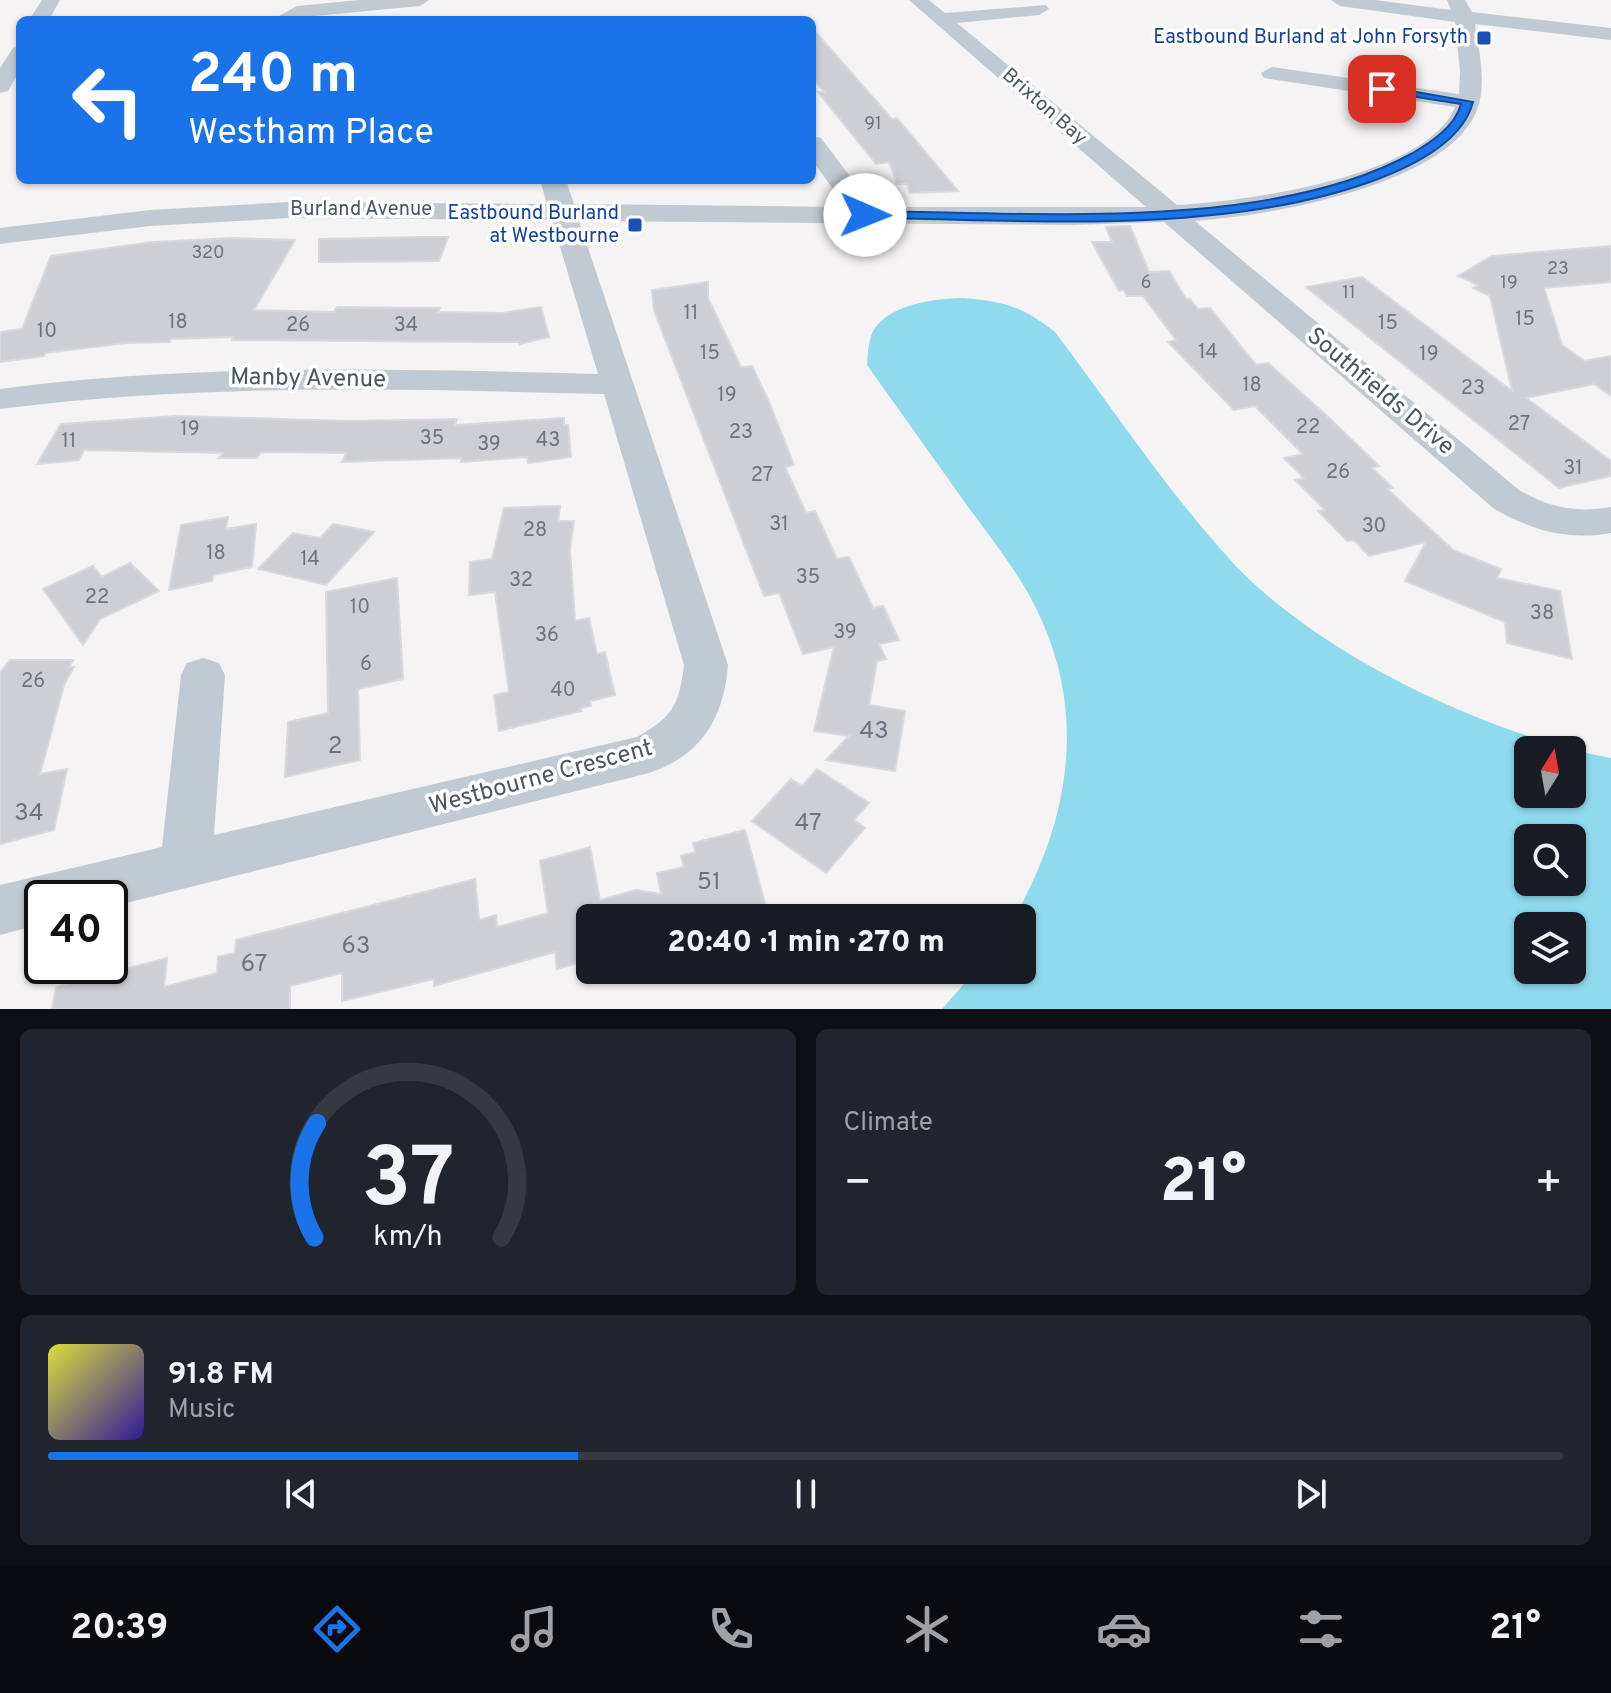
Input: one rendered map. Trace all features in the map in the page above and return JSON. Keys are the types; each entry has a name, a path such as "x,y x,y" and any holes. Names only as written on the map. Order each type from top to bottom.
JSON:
{"street":[{"path":"290,16 313,10 420,0"},
{"name":"Brixton Bay","path":"918,0 1169,214"},
{"path":"1340,0 1459,9 1611,34"},
{"path":"941,19 1039,9"},
{"path":"1272,73 1467,102 1471,72 1459,9"},
{"path":"0,86 16,59"},
{"name":"Burland Avenue","path":"0,236 150,218 558,196 865,215 1072,217 1169,214 1254,206 1376,175 1431,148 1464,114 1467,102"},
{"path":"816,148 865,215"},
{"path":"245,212 261,185"},
{"name":"Westbourne Crescent","path":"123,880 649,754 672,741 693,722 703,699 706,665 558,196"},
{"name":"Southfields Drive","path":"1169,214 1506,499 1533,515 1553,522 1592,524 1611,520"},
{"name":"Manby Avenue","path":"0,399 96,386 221,377 617,384"},
{"path":"186,865 203,675"},
{"path":"0,910 24,904"}],"water":[{"path":"963,298 1002,304 1032,316 1055,332 1209,536 1269,597 1311,629 1408,686 1460,710 1530,736 1514,736 1514,808 1586,808 1586,752 1611,758 1611,1009 942,1009 964,984 1036,984 1036,904 1021,904 1047,847 1058,810 1065,772 1067,735 1064,697 1056,659 1035,605 867,365 875,328 893,313 928,301"}],"building":[{"path":"816,33 892,119 897,118 958,191 910,193 907,184 897,184 889,162 876,164 818,92 824,92 816,82"},
{"path":"1130,226 1149,272 1169,271 1186,299 1190,299 1198,309 1210,308 1256,365 1268,363 1326,415 1379,466 1372,468 1393,488 1387,489 1453,550 1501,569 1497,578 1560,591 1572,659 1507,643 1505,622 1405,581 1426,542 1369,556 1354,540 1347,541 1318,511 1325,510 1295,480 1304,478 1284,458 1303,454 1255,406 1234,410 1168,342 1176,340 1143,296 1127,296 1124,290 1119,291 1092,242 1112,242 1106,227"},
{"path":"448,237 439,261 319,262 319,239"},
{"path":"232,238 295,240 254,310 334,312 337,307 440,308 438,312 502,313 541,307 549,337 520,344 232,340 233,337 171,339 170,342 125,343 45,353 44,356 0,362 0,332 22,329 51,256 153,242"},
{"path":"1611,246 1611,282 1544,288 1562,345 1585,361 1611,356 1611,396 1594,384 1526,398 1611,461 1611,476 1559,488 1306,287 1362,277 1512,391 1490,296 1473,288 1479,285 1458,276 1492,256"},
{"path":"708,282 708,298 741,367 752,366 769,402 794,465 785,467 806,513 815,511 837,559 849,557 873,608 883,606 899,640 879,644 886,659 877,661 869,705 905,711 895,771 826,760 849,736 814,731 834,647 803,654 779,593 764,596 654,310 652,290"},
{"path":"176,416 350,421 457,419 455,425 564,418 564,425 568,425 571,457 528,463 527,457 461,462 461,458 342,462 346,453 261,452 257,458 219,458 223,453 84,450 79,460 37,464 61,424"},
{"path":"560,506 558,521 574,521 570,549 575,621 589,618 597,654 605,652 615,695 590,701 591,706 580,708 581,711 499,731 494,695 509,692 495,592 469,595 470,562 492,559 504,508"},
{"path":"228,517 226,529 256,524 252,567 213,575 212,581 169,590 181,525"},
{"path":"333,524 374,532 326,585 258,569 293,533 320,538"},
{"path":"130,563 159,591 100,619 83,645 43,589 93,566 102,577"},
{"path":"397,578 403,679 358,689 360,760 285,777 288,722 328,713 326,592"},
{"path":"10,660 73,660 69,667 74,667 64,685 40,774 67,769 54,830 0,844 0,673"},
{"path":"817,769 869,803 854,820 865,828 826,873 752,821 791,779 802,786"},
{"path":"745,830 765,904 576,904 576,964 557,969 555,952 434,986 434,979 342,1001 342,973 290,986 290,1009 52,1009 56,987 67,984 128,984 128,968 167,958 164,987 217,973 218,957 235,953 236,940 475,879 479,920 496,915 497,927 548,913 540,861 590,847 600,900 636,890 661,894 657,873 684,867 681,856 695,852 693,843"}],"place":[{"name":"Eastbound Burland at John Forsyth","path":"1484,38"},
{"name":"Eastbound Burland at Westbourne","path":"635,225"}],"route":[{"path":"865,215 1136,216 1254,206 1338,187 1405,162 1431,148 1449,132 1464,114 1467,102 1382,89"}]}
